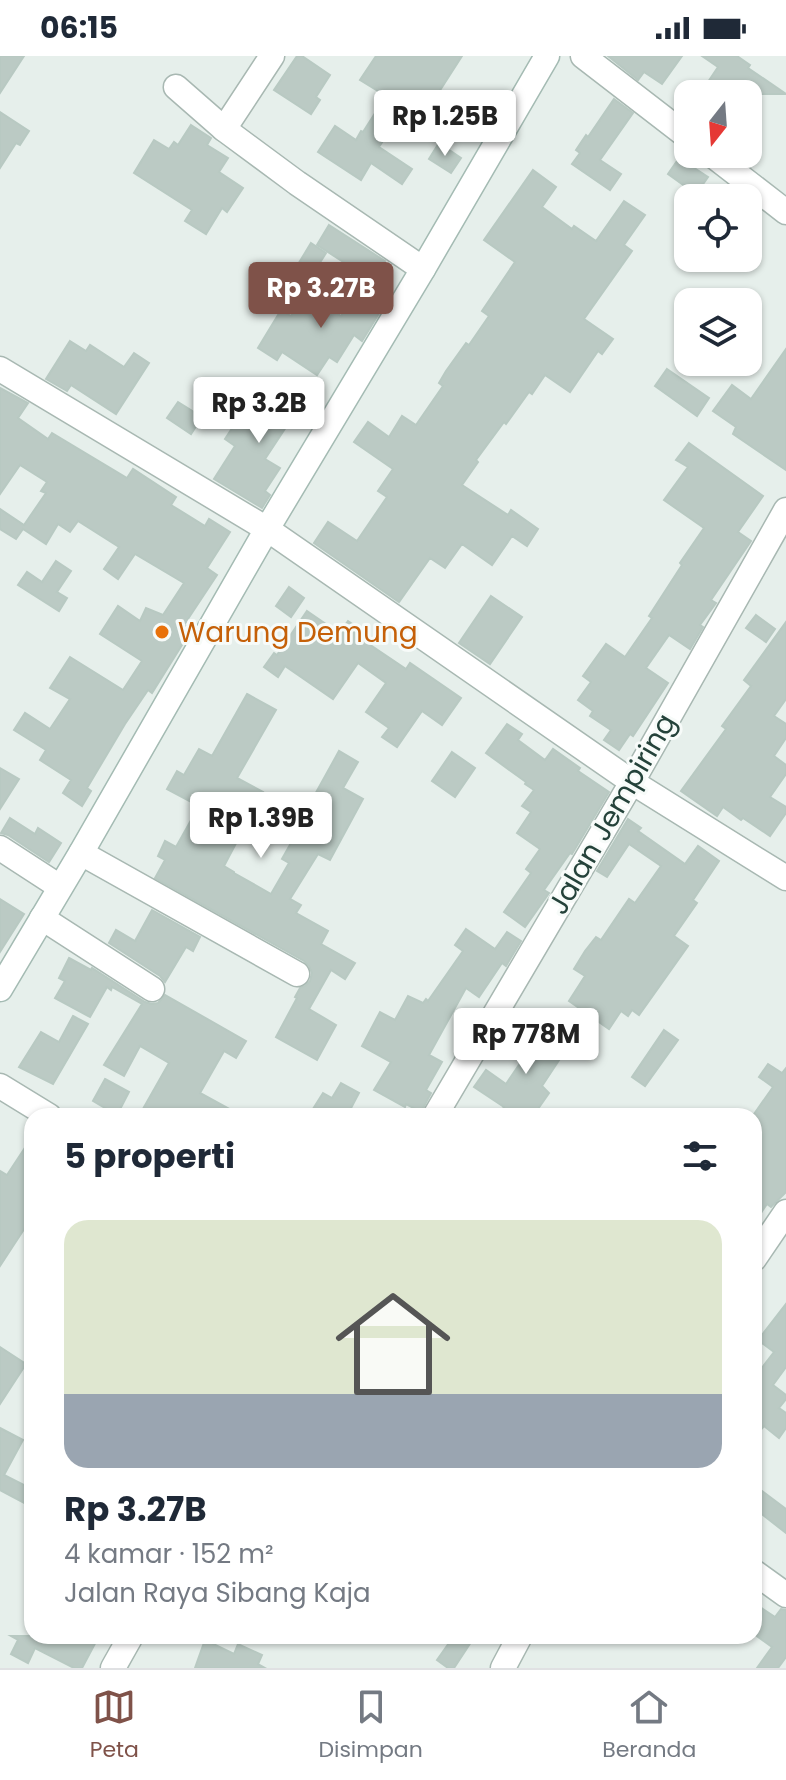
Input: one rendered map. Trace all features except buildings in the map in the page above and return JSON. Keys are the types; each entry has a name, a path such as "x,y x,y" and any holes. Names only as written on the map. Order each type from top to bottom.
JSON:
{"street":[{"path":"224,129 272,56"},
{"path":"0,989 547,56"},
{"path":"583,56 674,126"},
{"path":"176,87 224,129 297,183 423,269"},
{"path":"729,168 786,212"},
{"path":"0,369 267,529 632,782 786,878"},
{"name":"Jalan Jempiring","path":"440,1108 632,782 786,510"},
{"path":"0,848 60,887"},
{"path":"81,853 297,974"},
{"path":"42,918 152,989"},
{"path":"0,1086 36,1108"},
{"path":"762,1247 786,1212"},
{"path":"762,1578 786,1595"},
{"path":"113,1668 126,1644"},
{"path":"503,1668 516,1644"}],"place":[{"name":"Warung Demung","path":"162,632"}]}
